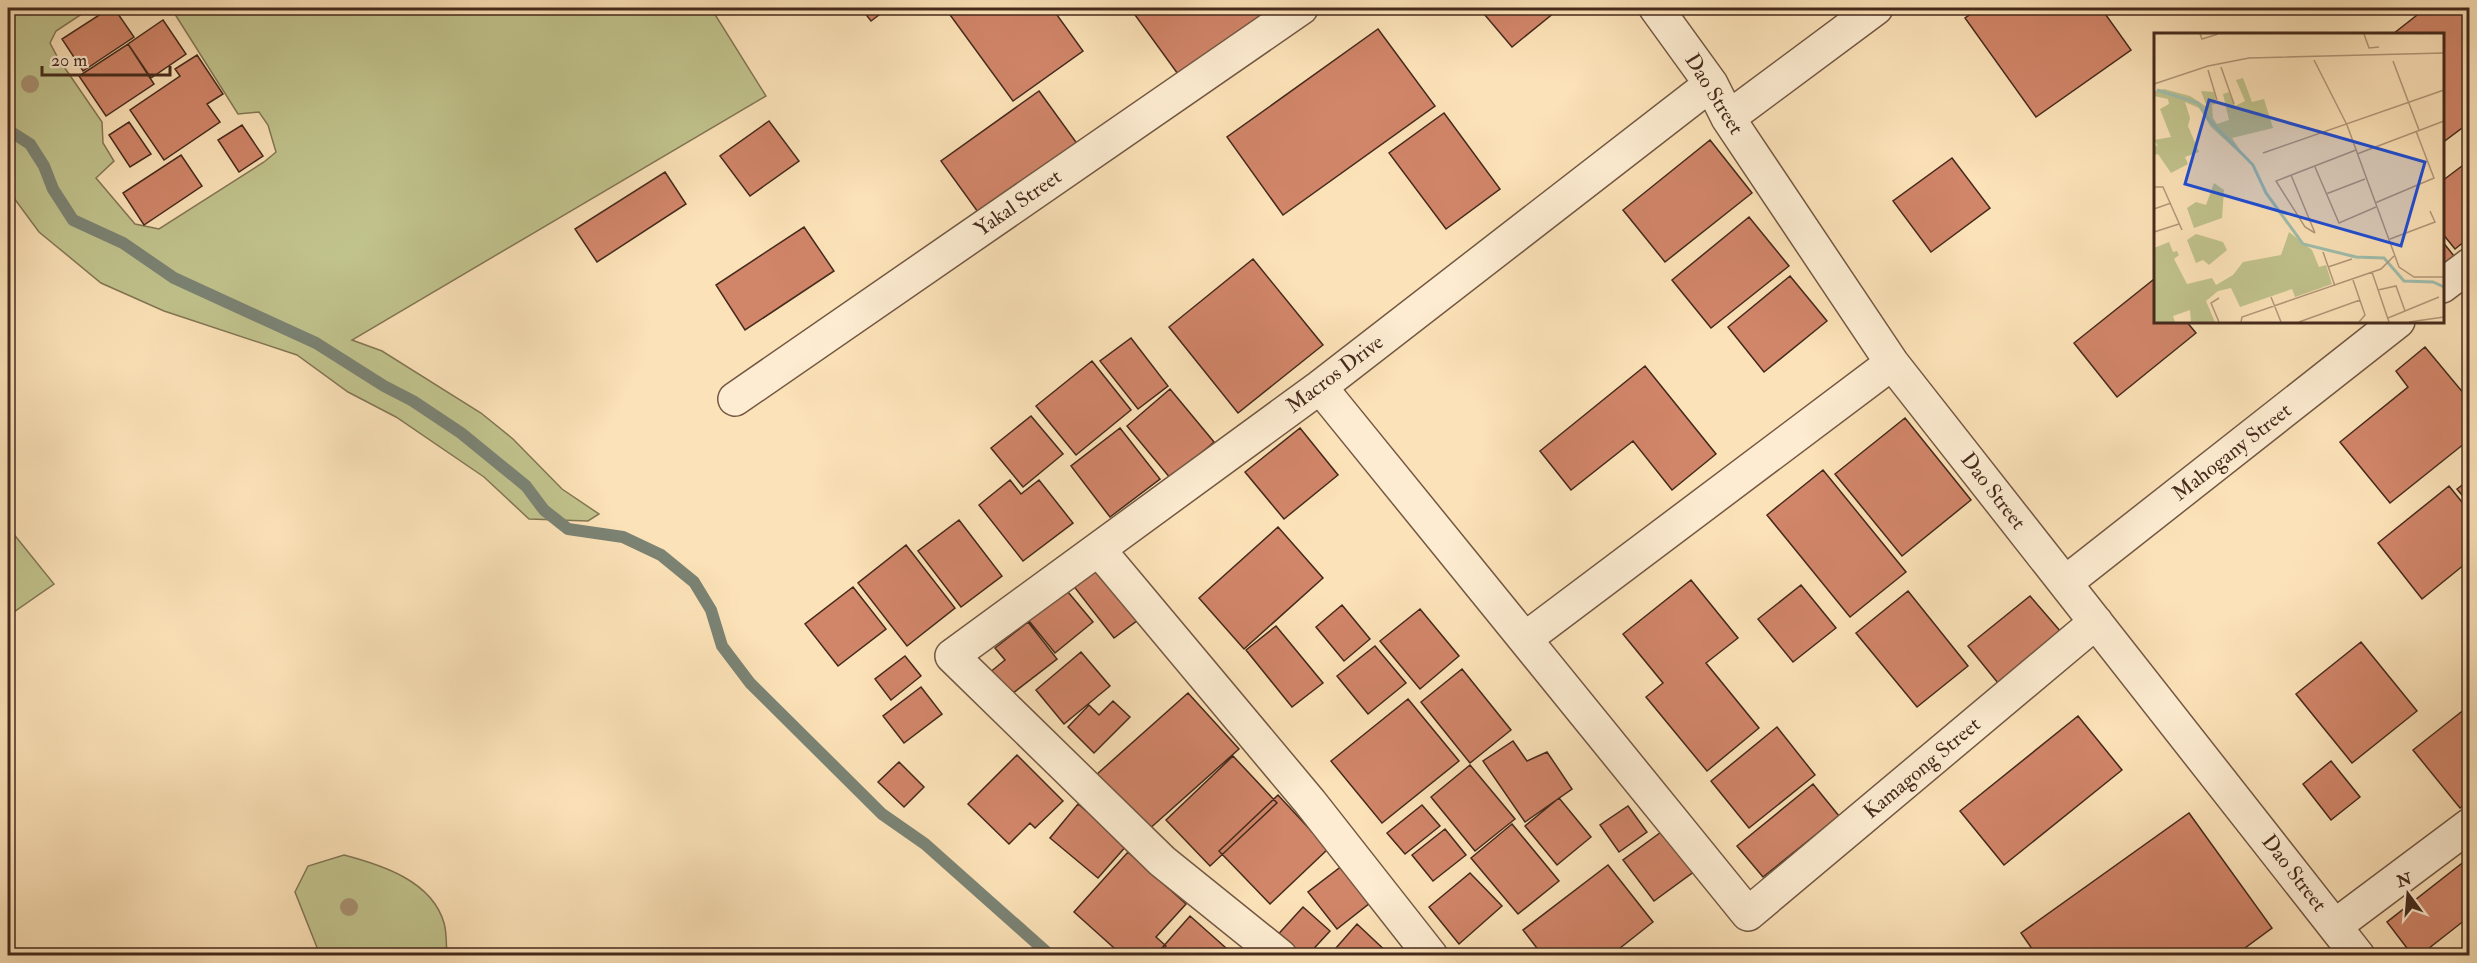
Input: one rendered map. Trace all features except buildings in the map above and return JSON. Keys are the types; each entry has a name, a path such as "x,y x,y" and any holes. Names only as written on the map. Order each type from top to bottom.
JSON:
{"street":[{"name":"Yakal Street","path":"735,399 1301,8"},
{"name":"Dao Street","path":"1656,8 1712,84 1728,118 1893,363 2358,956"},
{"path":"1728,118 1876,8"},
{"name":"Macros Drive","path":"1280,956 1162,861 952,656 1320,387 1712,84"},
{"path":"2444,284 2469,265"},
{"name":"Mahogany Street","path":"2065,584 2397,322"},
{"path":"1320,387 1525,639 1893,363"},
{"path":"1099,549 1310,802 1431,956"},
{"name":"Kamagong Street","path":"1525,639 1748,914 2096,622"},
{"path":"2335,926 2469,825"}],"green space":[{"path":"8,8 91,8 56,31 50,43 102,122 103,143 114,161 96,178 135,224 159,229 276,152 268,125 259,112 238,114 171,8 711,8 766,96 352,340 382,351 481,413 513,439 562,489 599,514 588,521 529,519 484,477 396,417 348,392 297,355 164,311 101,283 39,232 8,190 8,64 12,56 8,50"},
{"path":"8,527 54,584 8,616"},
{"path":"344,855 374,864 404,877 429,896 438,908 444,923 447,955 320,955 295,892 308,866"}],"waterway":[{"path":"8,130 30,144 44,166 53,189 73,220 123,243 174,278 316,343 384,386 413,401 461,433 526,486 544,510 568,529 623,537 661,555 694,582 711,610 722,646 750,683 882,814 925,844 1051,956"}]}
